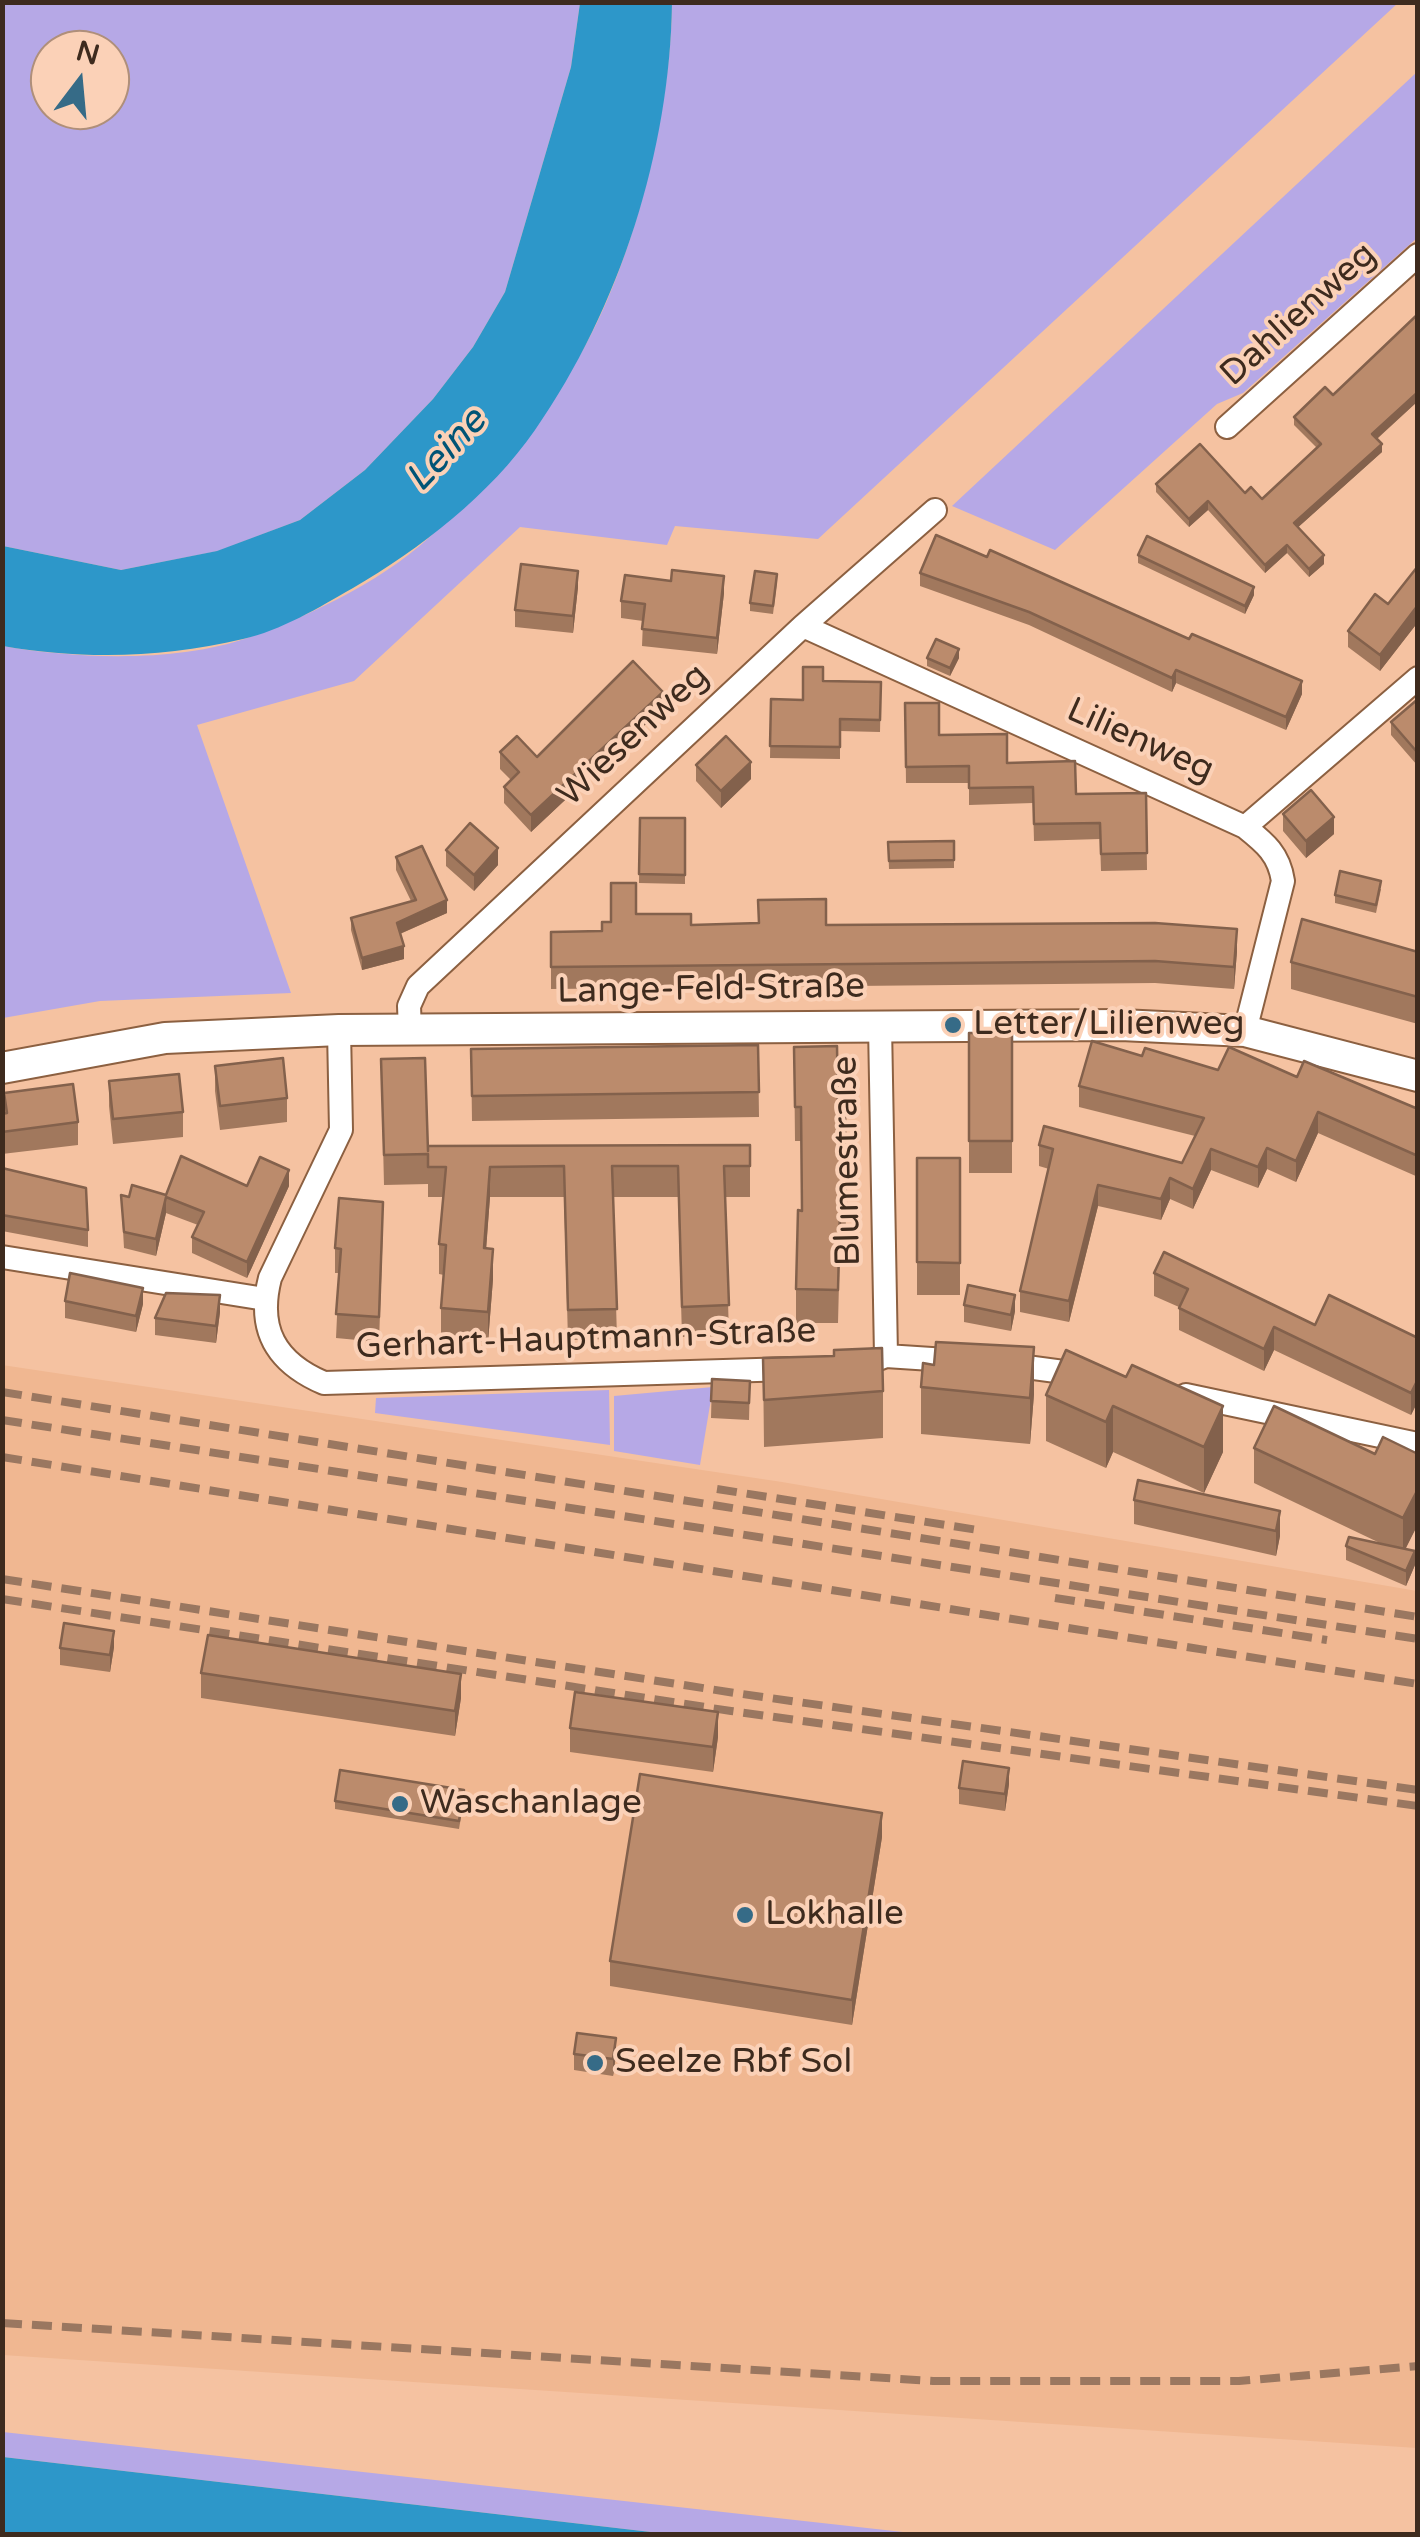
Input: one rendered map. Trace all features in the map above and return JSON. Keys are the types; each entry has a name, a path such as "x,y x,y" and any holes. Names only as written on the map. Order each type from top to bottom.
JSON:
{"street":[{"name":"Dahlienweg","path":"1227,427 1418,255"},
{"name":"Wiesenweg","path":"410,1031 409,1006 418,986 803,626 935,510"},
{"name":"Lilienweg","path":"803,626 1245,828 1280,861 1283,880 1245,1031"},
{"path":"1245,828 1418,678"},
{"name":"Blumestraße","path":"880,1025 886,1356"},
{"name":"Lange-Feld-Straße","path":"2,1068 165,1038 339,1030 1120,1025 1245,1031 1418,1076"},
{"path":"2,1257 265,1300 270,1278 340,1130 339,1030"},
{"name":"Gerhart-Hauptmann-Straße","path":"265,1300 266,1331 280,1357 324,1383 866,1367 886,1356 1103,1377"},
{"path":"1156,1388 1418,1444"}],"shaded area":[{"path":"2,3 580,3 571,67 505,292 473,347 433,399 365,470 300,520 218,551 121,570 3,546"},
{"path":"672,3 1398,3 818,539 675,526 667,545 520,527 354,681 197,725 291,993 100,1001 3,1018 3,646 62,654 127,656 222,645 275,628 350,592 398,562 439,528 556,392 586,345 607,300 642,201 654,149 664,98"},
{"path":"1417,72 1417,238 1243,393 1217,404 1055,550 952,506"},
{"path":"2,1365 782,1482 1417,1591 1417,2448 3,2355"},
{"path":"713,1387 700,1465 614,1451 614,1396"},
{"path":"609,1390 610,1445 375,1413 376,1398"},
{"path":"3,2432 921,2534 668,2534 3,2457"}],"water":[{"name":"Leine","path":"580,3 672,3 662,115 635,226 592,332 535,430 497,477 452,519 378,573 300,618 257,635 183,650 123,655 3,646 3,546 121,570 217,551 300,520 365,470 433,399 473,347 505,292 571,67"},
{"path":"3,2457 668,2534 3,2534"}],"building":[{"path":"1418,314 1418,392 1372,434 1382,444 1294,523 1324,555 1309,569 1287,545 1265,565 1208,501 1189,519 1156,484 1200,444 1245,493 1251,487 1262,499 1321,444 1294,417 1325,387 1333,395"},
{"path":"936,535 987,557 990,550 1189,639 1192,634 1302,681 1286,717 1176,670 1172,678 1029,612 920,573"},
{"path":"1147,536 1254,587 1245,606 1138,555"},
{"path":"521,564 578,571 573,616 515,610"},
{"path":"1418,566 1418,605 1380,655 1348,631 1375,594 1388,604"},
{"path":"672,570 724,576 717,638 642,629 645,604 621,601 625,575 671,581"},
{"path":"755,571 777,574 773,606 750,603"},
{"path":"936,639 959,649 950,668 927,658"},
{"path":"633,661 663,692 531,815 504,787 519,772 500,752 517,736 537,757"},
{"path":"803,667 823,667 823,681 881,682 880,720 840,719 840,747 770,746 771,699 803,700"},
{"path":"1418,699 1418,751 1417,752 1391,722"},
{"path":"905,703 939,703 939,735 1007,734 1007,763 1075,761 1076,794 1146,793 1147,853 1101,854 1100,823 1034,824 1033,787 969,788 969,766 906,767"},
{"path":"726,736 751,762 721,791 696,765"},
{"path":"1311,790 1334,817 1306,841 1283,814"},
{"path":"640,818 685,818 685,875 639,874"},
{"path":"470,823 498,848 474,875 446,850"},
{"path":"954,841 954,860 889,861 888,842"},
{"path":"422,846 447,900 397,923 404,946 362,958 351,918 416,900 396,857"},
{"path":"1340,871 1381,881 1376,905 1335,895"},
{"path":"611,883 636,883 636,914 691,914 691,925 759,923 758,900 826,899 826,925 1155,923 1237,929 1234,967 1155,961 551,967 551,932 602,931 602,922 611,922"},
{"path":"1302,919 1418,952 1418,997 1291,962"},
{"path":"969,1033 1012,1033 1012,1141 969,1141"},
{"path":"1092,1041 1142,1056 1145,1048 1218,1070 1229,1047 1297,1077 1304,1061 1418,1109 1418,1156 1318,1112 1296,1161 1267,1148 1258,1167 1211,1149 1193,1189 1170,1178 1161,1199 1098,1185 1069,1301 1020,1291 1053,1149 1039,1145 1044,1126 1182,1163 1204,1118 1079,1086"},
{"path":"758,1045 759,1092 472,1096 471,1049"},
{"path":"837,1046 838,1107 845,1107 846,1210 840,1210 838,1290 796,1289 798,1210 802,1211 801,1107 795,1107 794,1047"},
{"path":"283,1058 287,1098 220,1106 215,1066"},
{"path":"425,1058 428,1151 428,1146 750,1145 750,1166 724,1166 729,1305 682,1307 678,1166 612,1166 617,1309 568,1310 564,1166 490,1167 484,1248 493,1249 488,1312 441,1308 446,1245 439,1244 446,1167 428,1167 428,1154 384,1155 381,1059"},
{"path":"179,1074 183,1112 113,1119 109,1081"},
{"path":"73,1084 78,1122 2,1132 2,1114 7,1113 4,1093"},
{"path":"181,1156 247,1186 260,1157 289,1170 247,1262 192,1237 204,1212 166,1197 156,1239 124,1232 121,1195 129,1197 132,1185 166,1195"},
{"path":"917,1158 960,1158 960,1263 917,1262"},
{"path":"2,1168 86,1188 88,1230 2,1215"},
{"path":"339,1198 383,1202 379,1317 336,1314 341,1249 335,1248"},
{"path":"1164,1252 1315,1325 1329,1295 1418,1338 1418,1379 1411,1393 1274,1327 1264,1349 1179,1308 1188,1289 1154,1273"},
{"path":"70,1273 143,1288 136,1316 65,1301"},
{"path":"968,1285 1015,1295 1011,1315 964,1305"},
{"path":"166,1293 220,1295 216,1326 155,1318"},
{"path":"936,1342 1034,1347 1030,1398 921,1387 923,1363 934,1365"},
{"path":"882,1348 883,1391 764,1400 763,1358 834,1356 834,1350"},
{"path":"1066,1350 1126,1377 1132,1365 1223,1406 1204,1447 1113,1406 1106,1422 1046,1395"},
{"path":"712,1379 750,1381 749,1403 711,1401"},
{"path":"1274,1406 1375,1454 1383,1437 1418,1454 1418,1489 1403,1518 1254,1448"},
{"path":"1138,1480 1280,1511 1276,1531 1134,1500"},
{"path":"1349,1537 1415,1551 1406,1571 1346,1546"},
{"path":"64,1623 114,1631 110,1655 60,1648"},
{"path":"208,1635 461,1674 455,1711 201,1673"},
{"path":"575,1692 718,1712 713,1747 570,1728"},
{"path":"963,1761 1009,1768 1005,1794 959,1788"},
{"name":"Waschanlage","path":"340,1770 464,1790 459,1821 335,1801"},
{"name":"Lokhalle","path":"640,1774 882,1813 852,2000 610,1961"},
{"path":"577,2033 616,2038 613,2059 574,2054"}],"railway":[{"path":"2,1392 1418,1617"},
{"path":"2,1420 1418,1639"},
{"path":"2,1457 1418,1684"},
{"path":"717,1489 978,1530"},
{"path":"2,1579 735,1693 1418,1790"},
{"path":"1055,1598 1327,1640"},
{"path":"2,1599 731,1711 1418,1806"},
{"path":"2,2323 933,2381 1239,2381 1418,2366"}],"place":[{"name":"Letter/Lilienweg","path":"953,1025"},
{"name":"Waschanlage","path":"400,1804"},
{"name":"Lokhalle","path":"745,1915"},
{"name":"Seelze Rbf Sol","path":"595,2063"}]}
